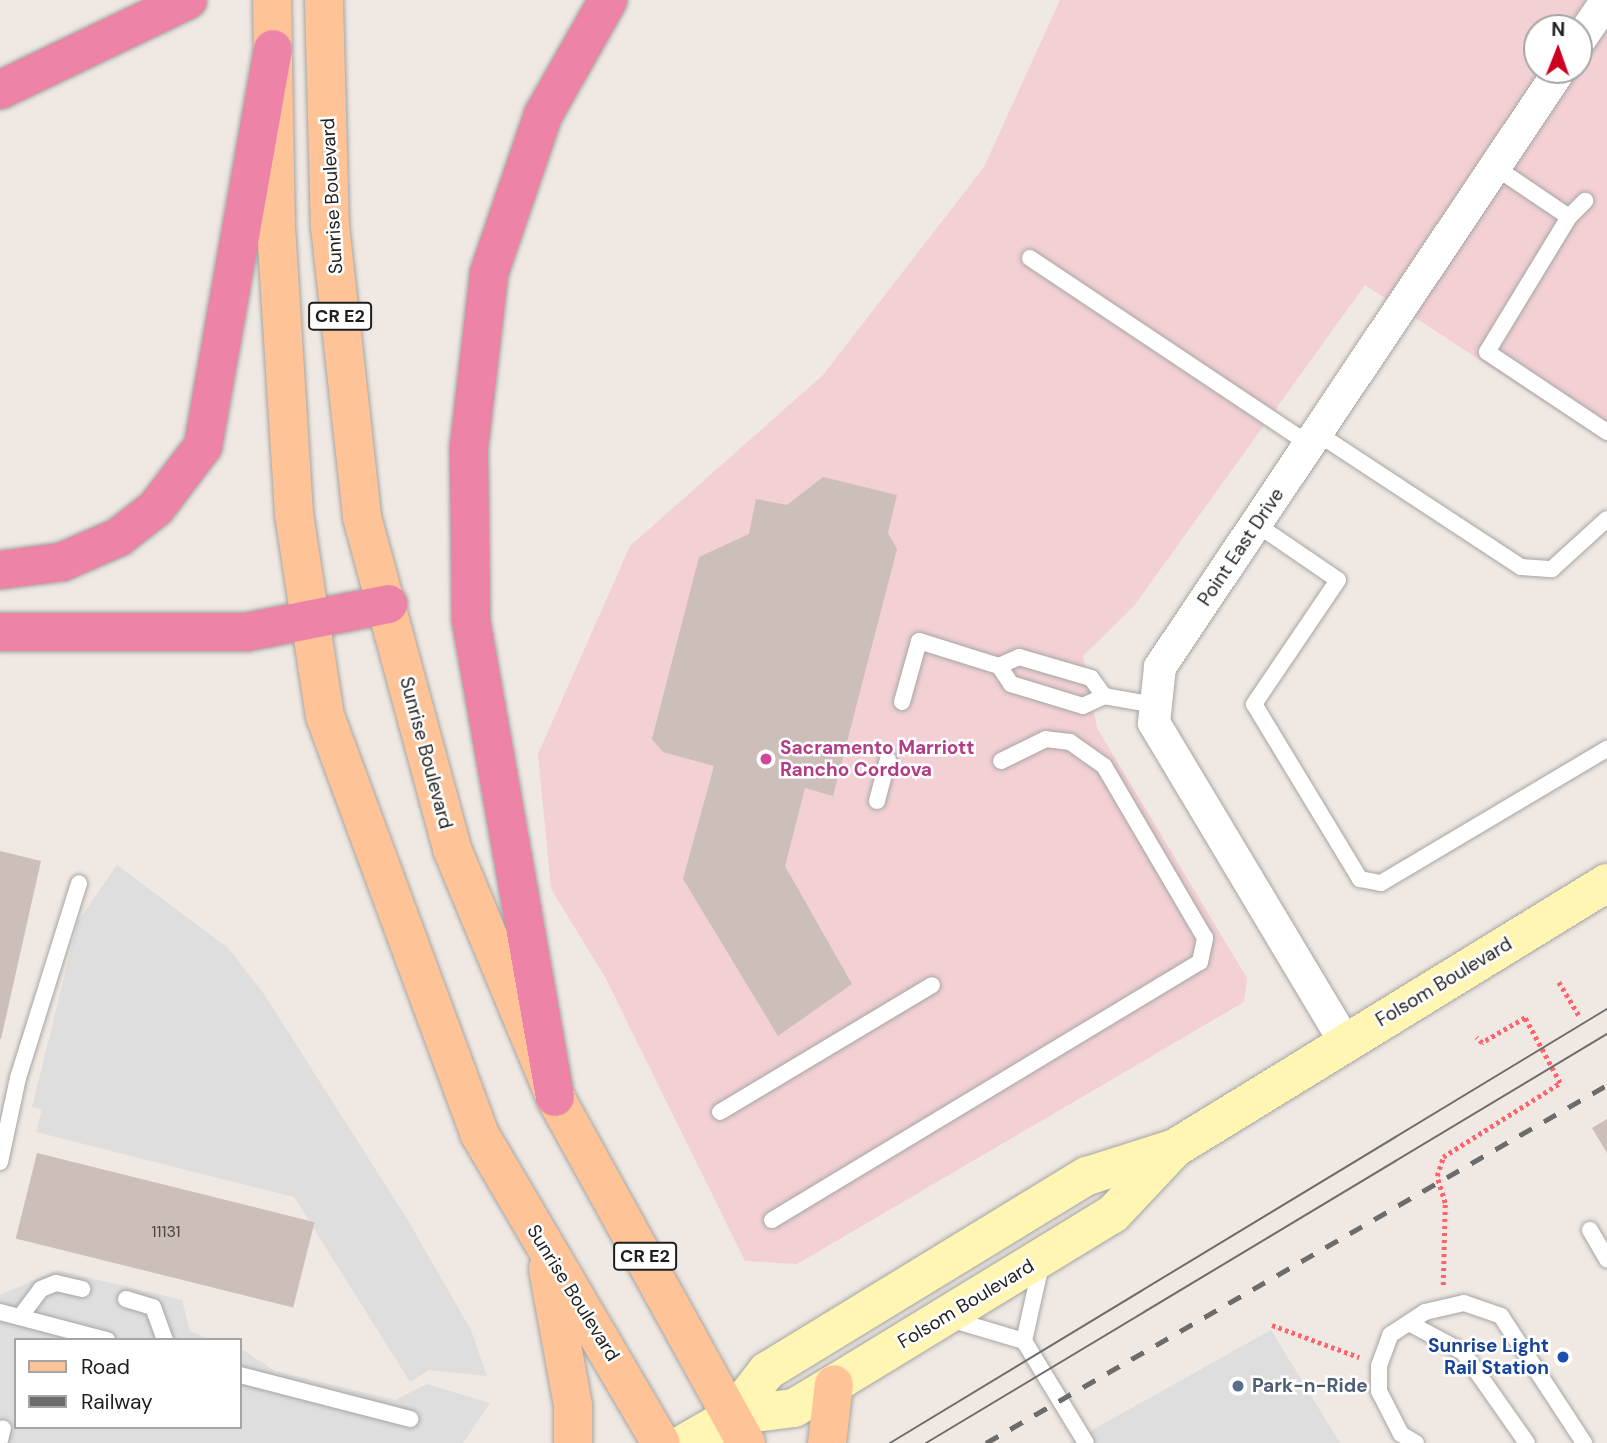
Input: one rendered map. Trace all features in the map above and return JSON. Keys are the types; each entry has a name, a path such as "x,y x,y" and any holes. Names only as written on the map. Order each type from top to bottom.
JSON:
{"highway":[{"path":"0,90 188,0"},
{"path":"555,1097 471,620 469,447 489,273 543,115 608,0"},
{"path":"0,570 62,562 119,537 156,508 203,446 272,49"},
{"path":"0,632 247,632 307,623 388,604"}],"main road":[{"name":"Sunrise Boulevard","path":"272,0 278,254 307,623 325,716 358,793 403,939 479,1133 545,1254 634,1389 661,1443"},
{"name":"Sunrise Boulevard","path":"324,12 331,226 360,503 452,849 555,1097 739,1430"},
{"name":"Folsom Boulevard","path":"739,1430 767,1370 1087,1176 1175,1148 1607,883"},
{"name":"Folsom Boulevard","path":"685,1443 739,1430 794,1408 834,1384 1113,1214 1175,1148"},
{"path":"545,1254 573,1405 573,1443"},
{"path":"827,1443 834,1384"}],"street":[{"path":"1593,20 1607,0"},
{"name":"Point East Drive","path":"1345,1042 1154,723 1160,667 1551,84"}],"lane":[{"path":"1495,167 1569,217"},
{"path":"1586,201 1569,217 1487,352 1607,432"},
{"path":"1030,258 1521,567 1552,569 1607,519"},
{"path":"1256,524 1338,580 1254,704 1360,879 1381,883 1607,749"},
{"path":"902,702 919,640 999,666 1011,684 1083,706 1104,696 1155,705"},
{"path":"999,666 1019,657 1091,678 1104,696"},
{"path":"772,1220 1200,962 1205,938 1104,766 1070,742 1046,739 1001,761"},
{"path":"877,801 888,759"},
{"path":"0,1163 39,1004 79,883"},
{"path":"720,1112 932,985"},
{"path":"1590,1230 1607,1260"},
{"path":"1024,1341 1043,1257"},
{"path":"20,1317 41,1289 55,1283 82,1289"},
{"path":"125,1299 153,1307 164,1338"},
{"path":"1416,1443 1401,1434 1379,1391 1379,1366 1390,1335 1409,1322 1445,1307 1464,1303 1501,1316 1584,1443"},
{"path":"0,1312 99,1338"},
{"path":"942,1318 981,1324 1024,1341 1086,1443"},
{"path":"1409,1322 1463,1352 1527,1443"},
{"path":"242,1375 410,1419"}],"path":[{"path":"1559,982 1580,1017"},
{"path":"1445,1307 1445,1203 1437,1176 1443,1157 1560,1083 1525,1018 1482,1043 1476,1037"},
{"path":"1272,1325 1379,1366"}],"shaded area":[{"path":"1060,0 1607,0 1607,443 1365,285 1134,606 1083,656 1097,728 1247,978 1244,1002 797,1264 745,1261 605,977 551,889 538,754 630,546 823,375 984,167"},
{"path":"117,865 228,948 264,994 409,1222 471,1330 487,1376 429,1370 410,1382 294,1197 36,1132 42,1109 32,1107 78,921"},
{"path":"57,1270 182,1300 190,1331 206,1338 14,1338 14,1429 242,1429 242,1349 275,1371 395,1400 427,1384 490,1403 463,1443 0,1443 0,1295"},
{"name":"Park-n-Ride","path":"1271,1330 1340,1443 1069,1443"}],"building":[{"name":"Sacramento Marriott Rancho Cordova","path":"823,477 897,495 888,533 897,549 833,796 805,788 785,866 852,984 778,1036 683,879 714,766 663,752 652,739 699,557 749,534 756,499 787,505"},
{"path":"0,851 41,861 1,1039 0,1039"},
{"path":"1607,1119 1607,1153 1592,1128"},
{"path":"37,1153 315,1222 293,1308 16,1238"}],"tram line":[{"path":"890,1443 1607,1009"},
{"path":"926,1443 1607,1034"}],"railway":[{"path":"986,1443 1607,1085"}],"place":[{"name":"Sacramento Marriott Rancho Cordova","path":"766,759"},
{"name":"Sunrise Light Rail Station","path":"1563,1357"},
{"name":"Park-n-Ride","path":"1238,1386"}]}
